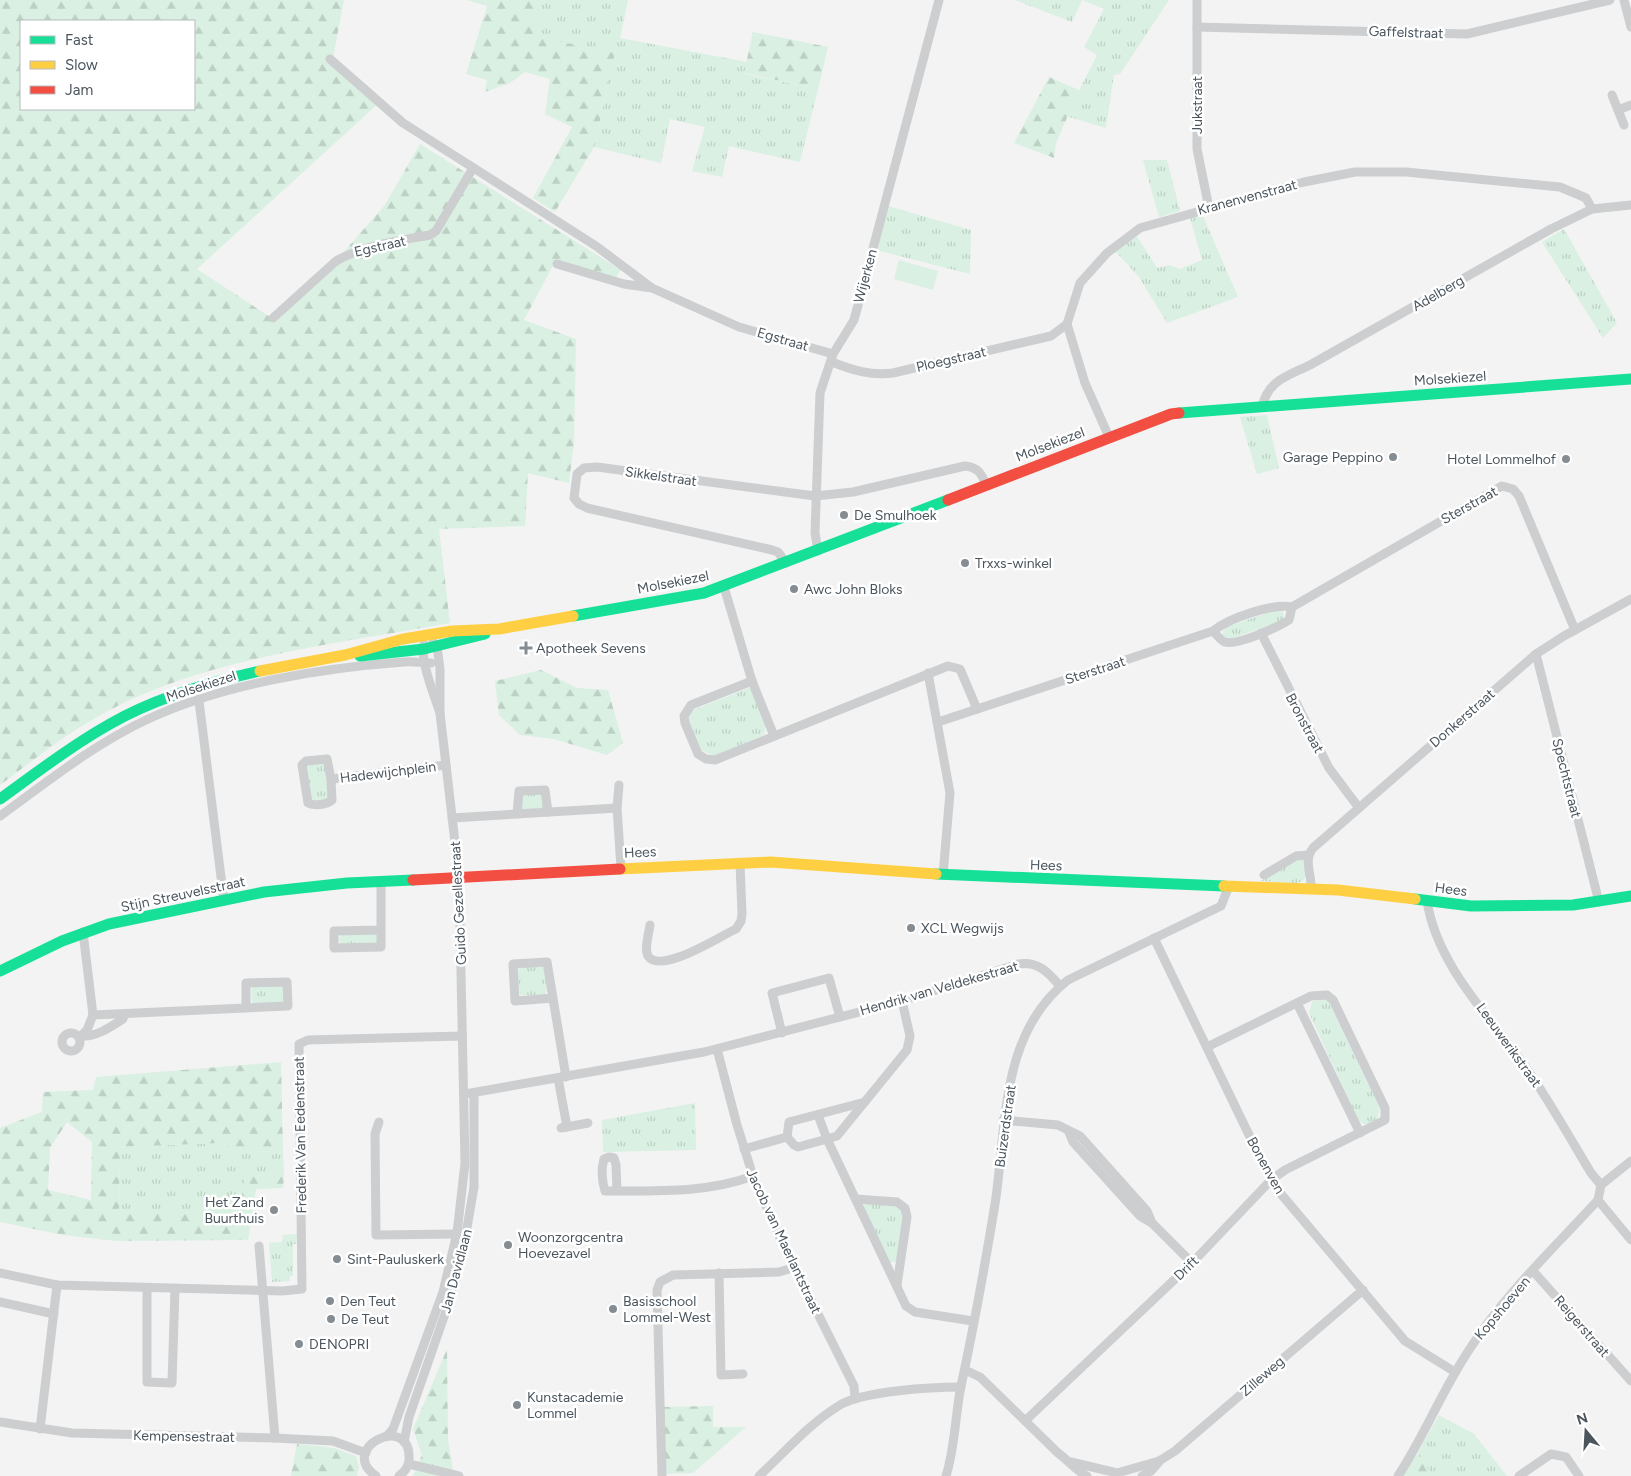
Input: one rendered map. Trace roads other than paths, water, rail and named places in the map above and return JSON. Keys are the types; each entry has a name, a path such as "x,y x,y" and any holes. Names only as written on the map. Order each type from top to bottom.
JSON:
{"main road":[{"name":"Molsekiezel","path":"0,799 94,733 146,707 238,675 345,655 391,642 427,635 452,631 498,629 694,595 724,587 1171,414 1631,379"},
{"name":"Molsekiezel","path":"345,655 377,655 437,646 466,640 498,629"},
{"name":"Hees","path":"459,877 772,862 943,875 1311,889 1471,906 1573,905 1631,896"},
{"name":"Stijn Streuvelsstraat","path":"0,971 84,932 109,924 304,886 459,877"}],"street":[{"name":"Wijerken","path":"818,551 815,533 815,496 819,402 825,374 854,320 939,0"},
{"name":"Jukstraat","path":"1197,0 1196,149 1209,208"},
{"name":"Gaffelstraat","path":"1197,27 1468,34 1610,0"},
{"path":"1624,0 1631,27"},
{"name":"Egstraat","path":"330,59 341,71 403,123 596,246 652,288 732,324 832,358"},
{"path":"1612,95 1624,125"},
{"path":"1618,110 1631,105"},
{"name":"Egstraat","path":"273,318 336,261 347,254 430,235 436,231 441,226 473,168"},
{"name":"Kranenvenstraat","path":"1066,324 1080,283 1107,253 1130,234 1150,223 1340,173 1386,171 1560,187 1586,198 1592,208"},
{"name":"Adelberg","path":"1262,407 1266,393 1273,384 1310,365 1551,228 1592,208 1631,205"},
{"name":"Egstraat","path":"557,264 624,284 652,288"},
{"name":"Ploegstraat","path":"832,358 862,372 881,374 1051,336 1066,324"},
{"path":"1066,324 1085,382 1109,437"},
{"name":"Sikkelstraat","path":"786,563 778,552 772,550 587,508 579,504 574,498 577,474 584,468 597,467 815,496 853,492 965,466 973,466 979,471 986,485"},
{"name":"Sterstraat","path":"938,722 1213,631 1221,624 1272,607 1282,605 1292,607 1502,486 1513,489 1519,496 1575,630"},
{"path":"724,587 752,681 774,736"},
{"name":"Donkerstraat","path":"1264,875 1296,856 1308,855 1313,848 1536,654 1575,630 1631,600"},
{"name":"Sterstraat","path":"1213,631 1224,641 1231,643 1261,633 1290,620 1292,607"},
{"name":"Bronstraat","path":"1261,633 1329,768 1359,808"},
{"path":"427,635 437,646"},
{"name":"Guido Gezellestraat","path":"427,635 423,648 440,713"},
{"name":"Guido Gezellestraat","path":"437,646 440,713 459,877 462,1036 469,1094"},
{"name":"Spechtstraat","path":"1536,654 1599,902"},
{"name":"Molsekiezel","path":"0,816 114,736 147,719 199,701 263,683 379,664 439,662"},
{"path":"752,681 691,705 684,716 698,754 706,760 715,760 948,666 954,665 960,669 978,709"},
{"path":"928,673 950,793 943,875"},
{"path":"199,701 224,901"},
{"name":"Hadewijchplein","path":"327,759 331,779 332,800 329,803 311,805 308,803 306,800 303,762 327,759"},
{"name":"Hadewijchplein","path":"331,779 446,765"},
{"path":"619,785 617,808 621,868"},
{"path":"518,814 519,791 527,789 545,790 548,812"},
{"path":"452,818 617,808"},
{"path":"1308,855 1311,889"},
{"path":"650,925 646,951 648,956 654,960 664,961 679,958 736,929 741,921 742,914 740,863"},
{"path":"381,881 381,930 381,947 334,948 334,931 381,930"},
{"name":"Buizerdstraat","path":"946,1476 995,1204 1006,1100 1020,1045 1037,1014 1060,986 1081,973 1222,906 1229,886"},
{"name":"Leeuwerikstraat","path":"1427,901 1435,932 1454,967 1536,1083 1591,1173 1601,1185"},
{"path":"84,932 92,1015 81,1037 112,1026 123,1019 124,1015"},
{"name":"Bonenven","path":"1154,938 1271,1180 1405,1341 1455,1372"},
{"path":"552,998 515,1001 513,964 547,962 552,998 562,1077 564,1127 588,1123"},
{"name":"Hendrik van Veldekestraat","path":"469,1094 717,1049 902,1001 1005,967 1027,962 1047,971 1060,986"},
{"path":"782,1033 772,993 829,978 840,1017"},
{"path":"92,1015 124,1015 288,1006 287,982 246,983 246,1008"},
{"name":"Drift","path":"1025,1421 1192,1263 1271,1180 1285,1170 1385,1120 1385,1108 1333,1000 1327,994 1317,994 1207,1047"},
{"path":"787,1137 798,1147 837,1136 866,1102 907,1050 910,1043 902,1001"},
{"path":"1297,1003 1360,1133"},
{"name":"Frederik Van Eedenstraat","path":"263,1291 302,1289 299,1044 308,1040 462,1036"},
{"name":"Jacob van Maerlantstraat","path":"717,1049 744,1150 753,1176 780,1238 854,1386 855,1399"},
{"name":"Jan Davidlaan","path":"387,1436 393,1429 405,1396 459,1271 470,1215 469,1094"},
{"path":"787,1137 790,1122 866,1102"},
{"path":"818,1114 827,1140 909,1310 973,1321"},
{"path":"1004,1120 1058,1125 1069,1132 1073,1142 1133,1209 1152,1223 1192,1263"},
{"name":"Jan Davidlaan","path":"379,1122 375,1134 376,1235 456,1234"},
{"path":"744,1150 787,1137"},
{"path":"1631,1161 1601,1185 1598,1200 1631,1240"},
{"name":"Jan Davidlaan","path":"404,1442 434,1332 470,1163"},
{"path":"617,1191 691,1189 717,1186 753,1176"},
{"path":"856,1199 897,1202 905,1208 907,1217 897,1285"},
{"name":"Kopshoeven","path":"1398,1476 1417,1446 1455,1372 1485,1326 1598,1200"},
{"path":"259,1246 275,1438"},
{"path":"662,1476 658,1290 660,1282 673,1275 779,1272 796,1267"},
{"name":"Reigerstraat","path":"1533,1271 1631,1381"},
{"path":"0,1273 58,1285 263,1291"},
{"path":"719,1274 720,1375 743,1374"},
{"path":"40,1429 58,1285"},
{"path":"147,1288 147,1382 172,1383 175,1289"},
{"name":"Zilleweg","path":"1142,1476 1175,1451 1363,1290"},
{"path":"0,1302 54,1314"},
{"name":"Zilleweg","path":"965,1370 980,1377 1071,1462 1079,1473 1087,1476"},
{"path":"759,1476 827,1415 855,1399 961,1387"},
{"path":"405,1396 415,1399"},
{"name":"Kempensestraat","path":"0,1422 72,1433 333,1441 366,1453"},
{"path":"376,1476 367,1465 366,1453 374,1441 387,1436 393,1436 404,1442 409,1452 409,1464 399,1476"},
{"path":"1519,1476 1551,1454 1566,1458 1579,1476"},
{"name":"Zilleweg","path":"1071,1462 1117,1473 1160,1461"},
{"path":"409,1464 459,1476"}],"place":[{"name":"Garage Peppino","path":"1393,457"},
{"name":"Hotel Lommelhof","path":"1566,459"},
{"name":"De Smulhoek","path":"844,515"},
{"name":"Trxxs-winkel","path":"965,563"},
{"name":"Awc John Bloks","path":"794,589"},
{"name":"Apotheek Sevens","path":"526,648"},
{"name":"XCL Wegwijs","path":"911,928"},
{"name":"Het Zand Buurthuis","path":"274,1210"},
{"name":"Woonzorgcentra Hoevezavel","path":"508,1245"},
{"name":"Sint-Pauluskerk","path":"337,1259"},
{"name":"Den Teut","path":"330,1301"},
{"name":"Basisschool Lommel-West","path":"613,1309"},
{"name":"De Teut","path":"331,1319"},
{"name":"DENOPRI","path":"299,1344"},
{"name":"Kunstacademie Lommel","path":"517,1405"}]}
